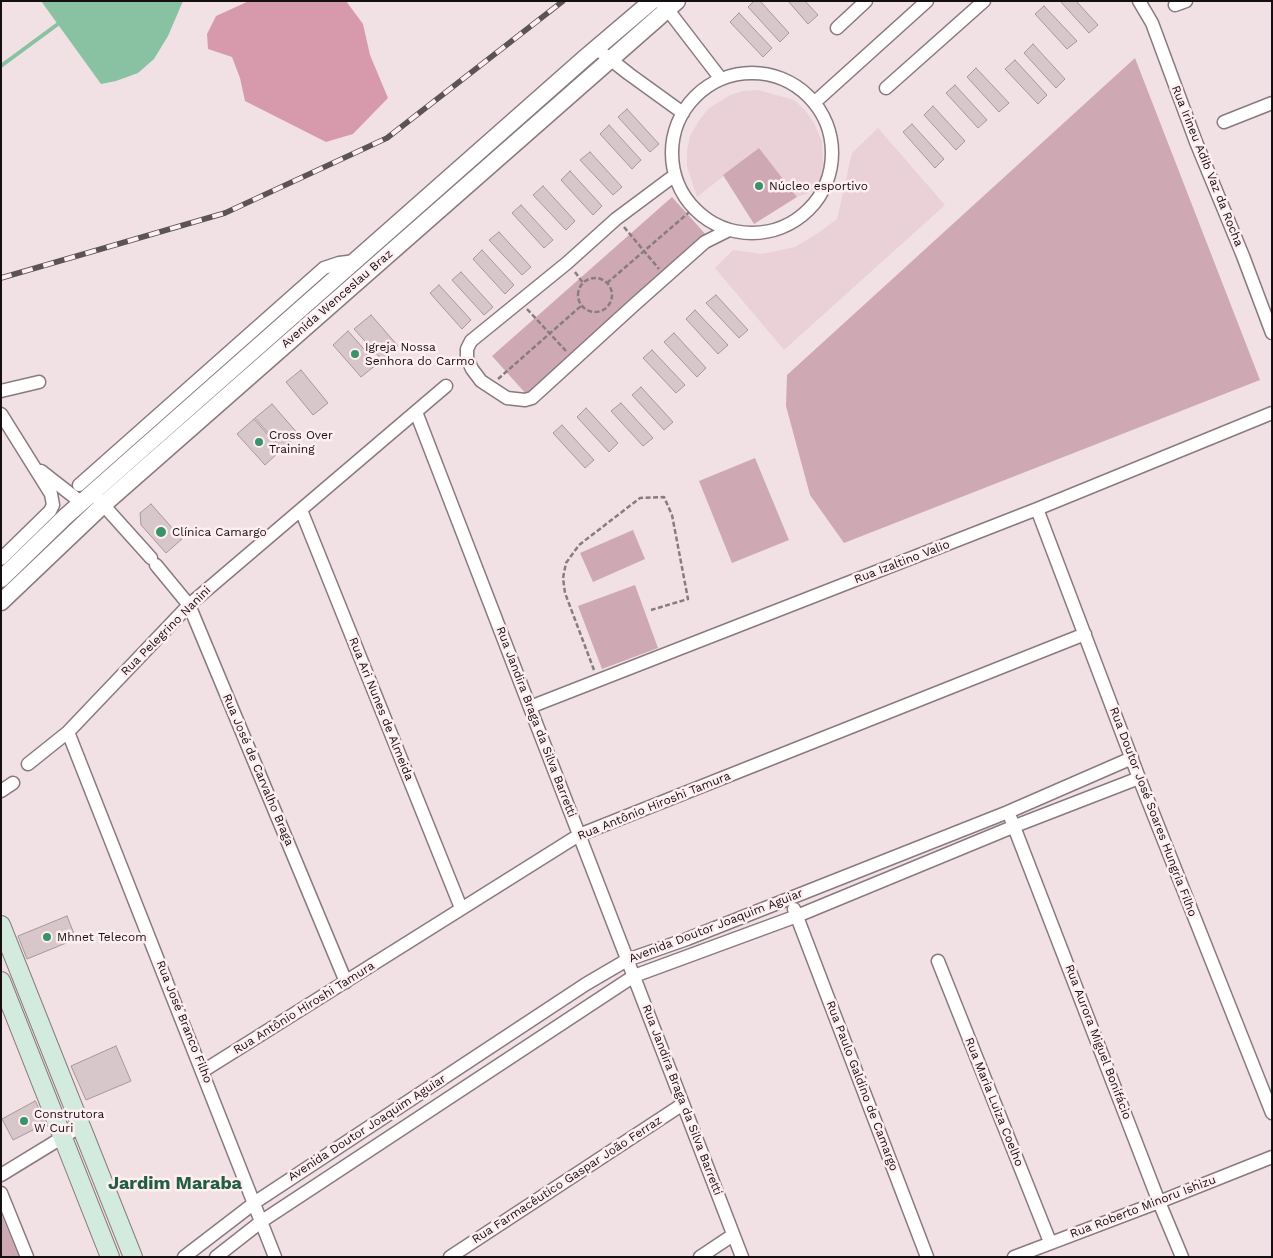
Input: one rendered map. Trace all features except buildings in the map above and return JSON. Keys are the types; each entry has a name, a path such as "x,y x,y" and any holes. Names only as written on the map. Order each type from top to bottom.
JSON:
{"main road":[{"path":"1,925 134,1257"},
{"path":"1,980 110,1257"}],"street":[{"name":"Avenida Wenceslau Braz","path":"1,602 89,497 356,261 424,212 596,48 652,1"},
{"path":"837,28 866,1"},
{"path":"815,102 927,1"},
{"path":"886,88 984,1"},
{"name":"Rua Irineu Adib Vaz da Rocha","path":"1139,1 1152,23 1196,142 1243,256 1272,333"},
{"name":"Avenida Wenceslau Braz","path":"1,579 89,497 424,212 539,121 612,60 668,4"},
{"path":"668,4 720,79"},
{"path":"596,48 682,113"},
{"path":"747,72 773,75 796,85 815,102 828,124 833,149 830,174 820,197 802,216 779,228 754,233 729,230 708,220 694,208 678,186 672,165 672,142 682,113 689,102 706,86 720,79 747,72"},
{"path":"1224,122 1272,103"},
{"path":"675,175 616,219 567,263 519,300 471,341 467,349 467,358 481,381 507,398 524,400 532,398 705,242 729,230"},
{"path":"49,478 89,497 324,268 339,262 356,261"},
{"path":"1,390 39,382"},
{"name":"Rua Pelegrino Nanini","path":"28,764 68,732 189,605 446,386"},
{"name":"Rua Jandira Braga da Silva Barretti","path":"416,412 742,1257"},
{"path":"1,414 51,494 53,504 50,511 1,559"},
{"name":"Rua Izaltino Valio","path":"530,707 1037,509 1272,414"},
{"name":"Rua José de Carvalho Braga","path":"33,465 49,478 89,497 154,562 189,605 346,982"},
{"name":"Rua Doutor José Soares Hungria Filho","path":"1037,509 1139,778 1272,1112"},
{"name":"Rua Ari Nunes de Almeida","path":"301,510 461,908"},
{"path":"50,511 55,515 56,519 54,529"},
{"name":"Rua Antônio Hiroshi Tamura","path":"203,1071 579,835 1085,634"},
{"name":"Rua José Branco Filho","path":"68,732 275,1257"},
{"name":"Avenida Doutor Joaquim Aguiar","path":"184,1257 254,1202 586,984 628,960 687,939 1008,812 1132,758"},
{"name":"Avenida Doutor Joaquim Aguiar","path":"216,1257 262,1221 634,976 797,916 1015,826 1139,778"},
{"path":"1,791 13,783"},
{"name":"Rua Aurora Miguel Bonifácio","path":"1008,812 1182,1257"},
{"name":"Rua Paulo Galdino de Camargo","path":"790,898 927,1257"},
{"name":"Rua Maria Luiza Coelho","path":"938,961 1050,1242"},
{"name":"Rua Farmacêutico Gaspar João Ferraz","path":"450,1257 683,1104"},
{"path":"1,1175 82,1126"},
{"name":"Rua Roberto Minoru Ishizu","path":"1014,1257 1272,1157"},
{"path":"1,1192 27,1257"},
{"path":"700,1257 734,1235"}],"path":[{"path":"607,283 694,208"},
{"path":"616,219 666,278"},
{"path":"598,278 607,283 612,293 610,304 606,308 590,312 581,306 578,291 583,283 587,280 598,278"},
{"path":"519,300 574,359"},
{"path":"490,387 581,306"},
{"path":"598,680 565,593 563,578 566,563 578,545 640,498 664,497 672,514 688,599 651,610"}],"shaded area":[{"path":"41,1 183,1 168,36 154,59 138,73 101,84"},
{"path":"249,1 346,1 363,24 370,55 388,98 353,134 326,142 245,101 240,78 232,57 208,49 207,34 216,16"},
{"path":"1135,58 1260,380 844,543 810,495 786,406 787,375"},
{"path":"758,90 794,100 805,110 814,123 822,141 823,163 820,184 806,194 797,197 759,148 697,197 687,166 690,136 708,109 730,95 743,91"},
{"path":"878,128 945,205 784,350 715,268 733,250 762,254 795,247 837,219 852,153"},
{"name":"Núcleo esportivo","path":"759,148 797,197 754,224 723,175"},
{"path":"672,197 708,237 528,396 492,356"},
{"path":"755,458 789,540 732,563 699,481"},
{"path":"633,530 645,559 593,582 580,553"},
{"path":"635,585 658,648 602,669 578,606"},
{"path":"1,1214 19,1257 1,1257"}],"waterway":[{"path":"1,66 62,21"}],"railway":[{"path":"1,278 225,213 387,138 563,1"}],"place":[{"name":"Núcleo esportivo","path":"759,186"},
{"name":"Igreja Nossa Senhora do Carmo","path":"355,354"},
{"name":"Cross Over Training","path":"259,442"},
{"name":"Clínica Camargo","path":"161,532"},
{"name":"Mhnet Telecom","path":"47,937"},
{"name":"Construtora W Curi","path":"24,1121"}],"district":[{"name":"Jardim Maraba","path":"175,1184"}]}
